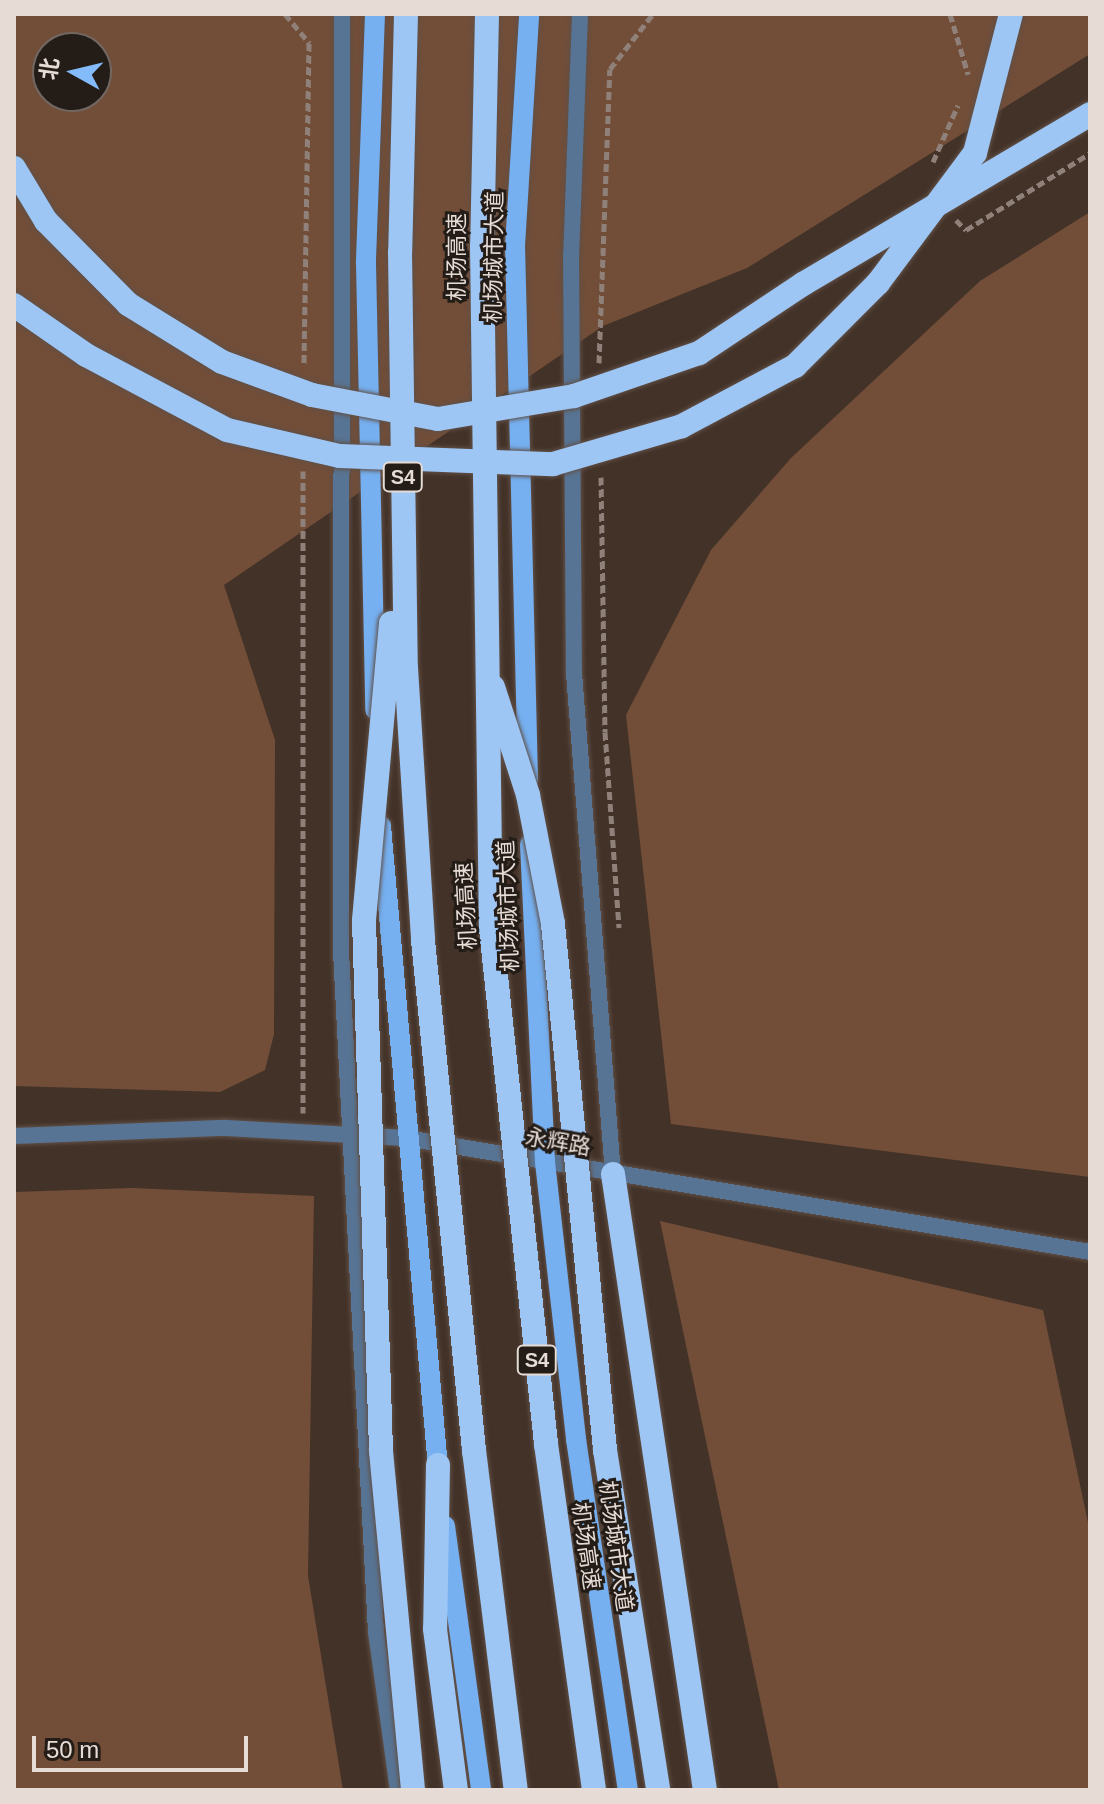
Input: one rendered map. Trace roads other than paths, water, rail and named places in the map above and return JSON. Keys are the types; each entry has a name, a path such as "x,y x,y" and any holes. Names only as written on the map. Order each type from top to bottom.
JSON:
{"highway":[{"name":"机场高速","path":"406,14 403,493 406,668 423,940 474,1450 516,1790"},
{"name":"机场高速","path":"487,14 485,662 491,929 546,1444 594,1790"},
{"path":"14,305 86,355 227,430 340,456 568,460 682,426 795,366 878,283 975,153 1011,14"},
{"path":"14,168 46,221 128,304 222,362 312,395 438,419 574,396 699,353 803,284 1090,114"},
{"path":"403,493 364,921 381,1451 413,1790"},
{"path":"485,662 528,795 553,924 605,1450 658,1790"},
{"path":"613,1174 705,1790"},
{"path":"438,1465 435,1629 456,1790"}],"main road":[{"path":"375,14 366,264 373,667 387,937 438,1465 481,1790"},
{"name":"机场城市大道","path":"529,14 515,246 531,915 545,1162 576,1439 628,1790"}],"street":[{"path":"342,14 341,935 376,1632 398,1790"},
{"path":"580,14 571,255 574,673 613,1174"},
{"name":"永辉路","path":"14,1136 226,1128 303,1136 406,1138 1090,1252"}]}
